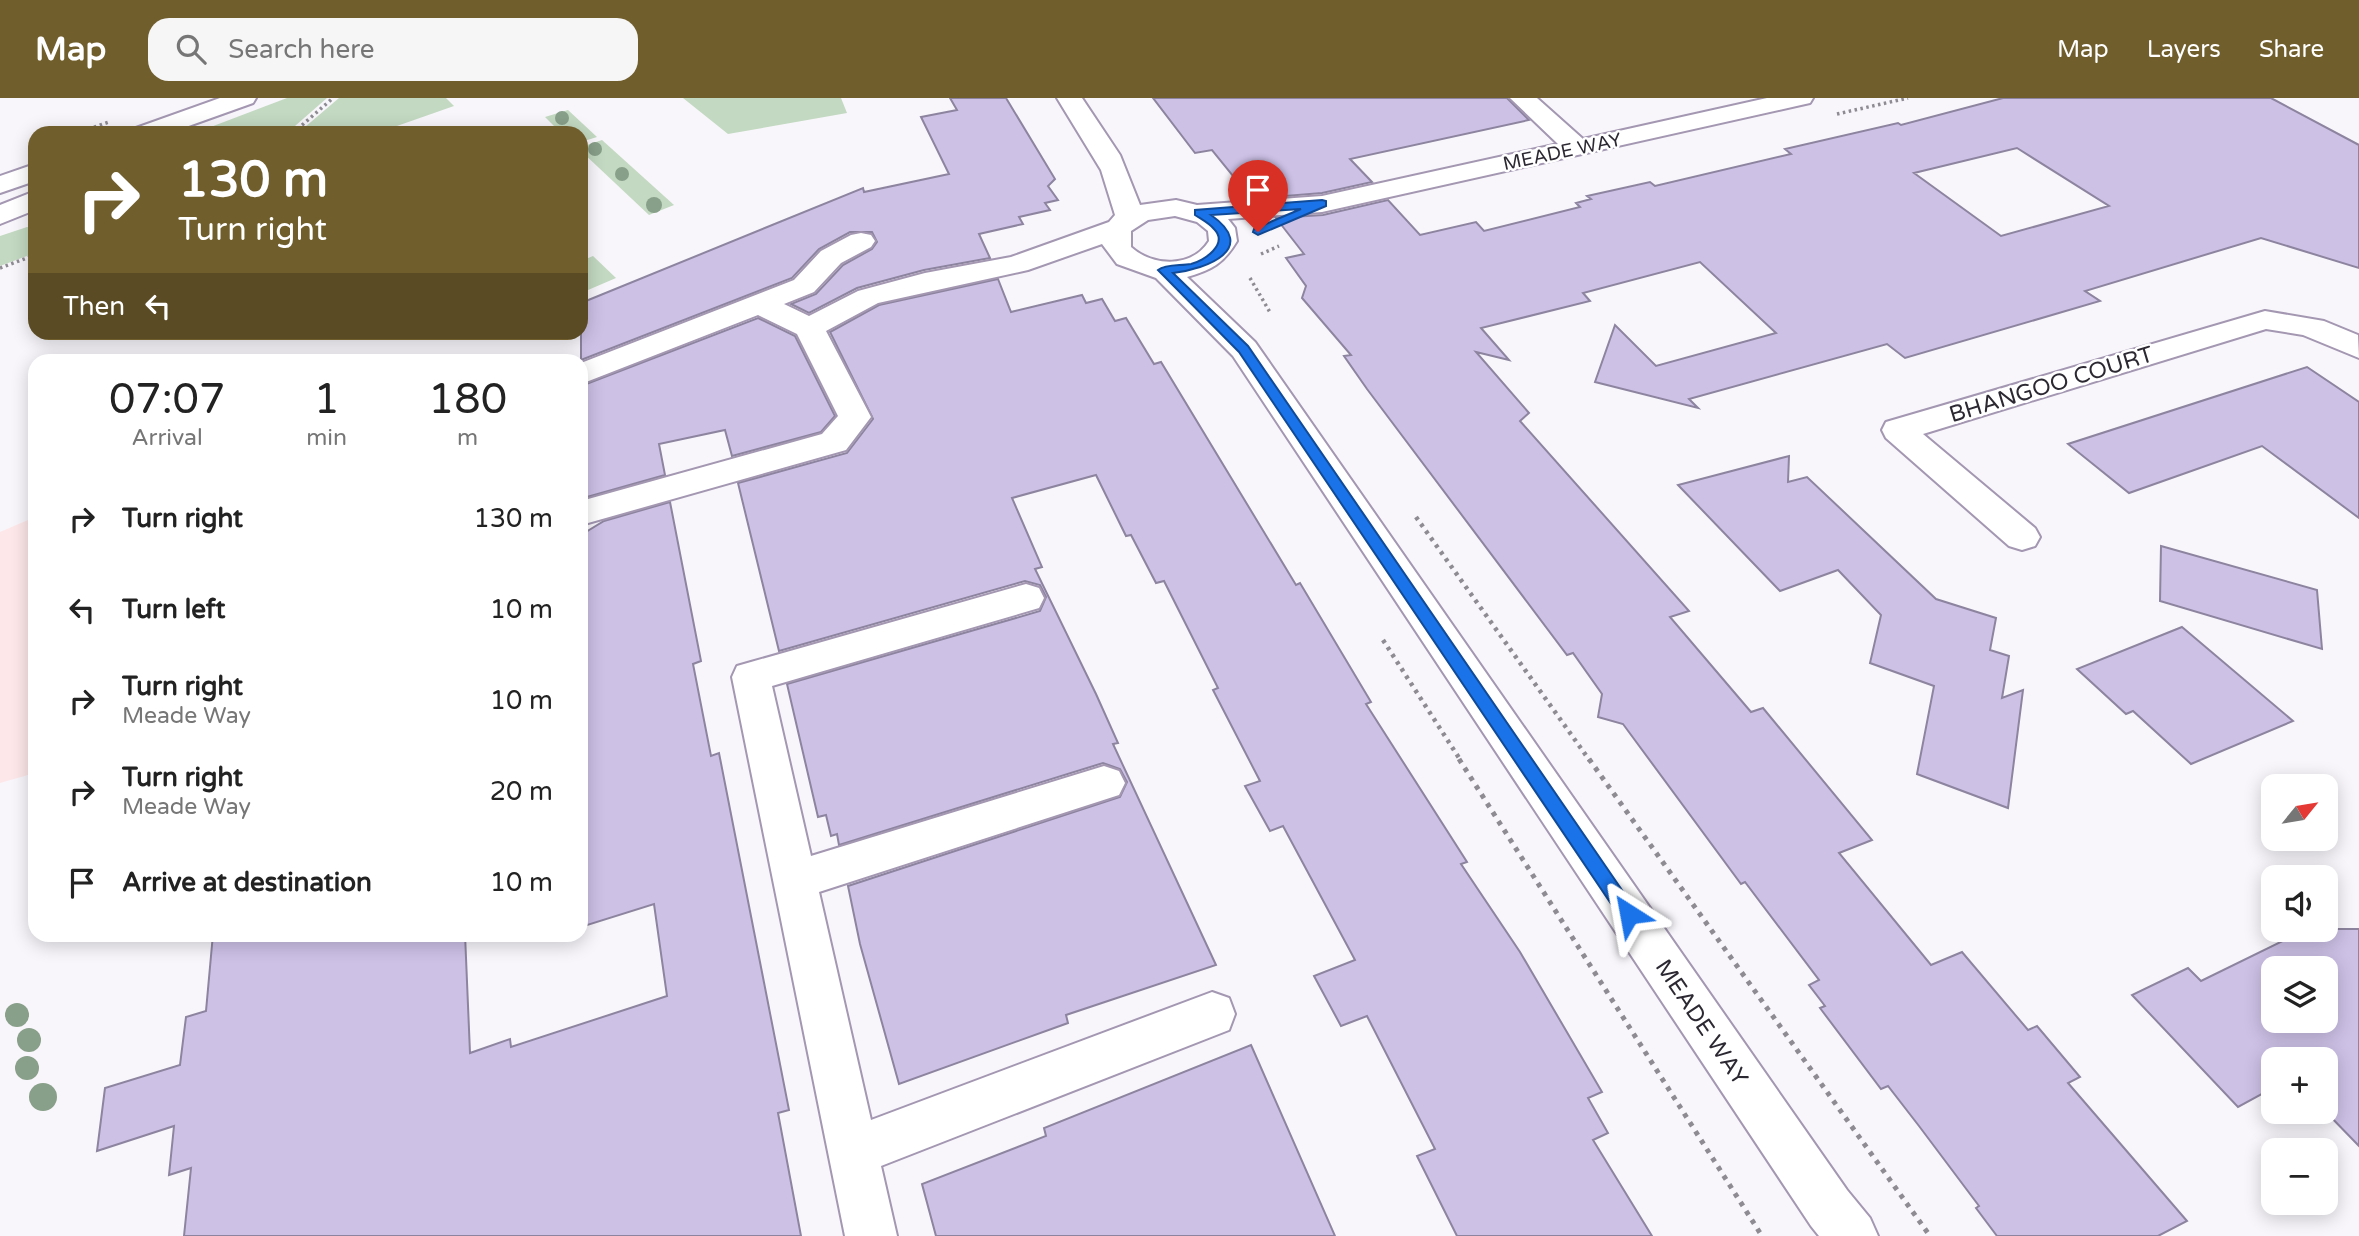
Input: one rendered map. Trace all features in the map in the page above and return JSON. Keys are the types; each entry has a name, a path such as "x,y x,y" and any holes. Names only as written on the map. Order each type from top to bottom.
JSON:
{"street":[{"path":"165,126 246,98"},
{"path":"188,126 246,98"},
{"path":"808,327 868,297 925,282 1018,264 1134,263 1164,270 1195,267 1216,255 1225,238 1221,228 1144,187 1103,146 1069,98"},
{"path":"1522,98 1578,148"},
{"name":"MEADE WAY","path":"1018,264 1159,209 1188,211 1322,204 1801,98"},
{"path":"1103,146 1126,197 1124,223 1115,237 1117,247 1134,263"},
{"path":"0,185 28,175"},
{"path":"0,216 28,202"},
{"name":"MEADE WAY","path":"1244,349 1216,255 1322,204"},
{"path":"588,371 804,286 831,257 861,241"},
{"name":"MEADE WAY","path":"1164,270 1244,349 1839,1227"},
{"path":"804,286 852,306"},
{"path":"588,511 834,442 855,417 808,327 759,304"},
{"name":"BHANGOO COURT","path":"2022,537 1898,430 2264,320 2292,321 2325,330 2359,348"},
{"path":"871,1236 751,677 1026,598"},
{"path":"795,880 1104,783"},
{"path":"853,1152 1212,1014"}],"path":[{"path":"301,126 334,98"},
{"path":"0,268 28,258"},
{"path":"1250,278 1276,321"},
{"path":"1413,513 1930,1236"},
{"path":"1382,637 1740,1196 1762,1236"}],"shaded area":[{"path":"28,520 28,775 0,783 0,532"}],"green space":[{"path":"287,98 327,98 295,126 213,126"},
{"path":"339,98 446,98 454,106 397,126 306,126"},
{"path":"683,98 841,98 847,113 728,134"},
{"path":"568,110 585,126 554,126 545,117"},
{"path":"588,129 597,137 588,140"},
{"path":"602,140 674,205 649,215 588,158 588,145"},
{"path":"28,227 28,256 0,266 0,236"},
{"path":"593,256 616,278 588,290 588,258"}],"building":[{"path":"950,98 1006,98 1055,179 1048,186 1058,200 1045,203 1050,210 1019,217 1023,224 979,234 990,258 924,270 857,288 809,313 791,304 816,294 843,265 872,249 877,242 872,232 850,232 819,249 792,278 588,357 588,354 581,354 581,340 588,340 588,300 863,188 864,192 949,174 921,117 957,110"},
{"path":"1153,98 1507,98 1529,120 1350,159 1372,182 1322,193 1260,198 1246,179 1237,181 1212,150 1195,153"},
{"path":"2003,98 2271,98 2359,145 2359,268 2261,238 2085,291 2100,301 1905,358 1887,344 1689,399 1698,408 1595,382 1615,325 1656,366 1776,333 1700,262 1583,293 1590,301 1481,328 1509,360 1476,352 1529,413 1520,421 1689,611 1670,617 1751,712 1763,708 1872,840 1839,853 1931,965 1962,952 2028,1030 2037,1026 2080,1077 2068,1083 2187,1221 2158,1236 1997,1236 1976,1208 1979,1206 1888,1086 1881,1089 1820,1008 1825,1006 1809,985 1819,980 1745,882 1741,884 1623,724 1598,717 1602,694 1573,653 1567,655 1367,389 1344,356 1351,355 1302,298 1306,286 1286,258 1304,254 1276,218 1323,215 1388,200 1420,235 1476,222 1484,231 1580,207 1576,203 1591,199 1587,196 1650,182 1655,186 1791,154 1785,149 1898,123 1901,125","holes":["2017,148 2109,206 2001,236 1914,173"]},
{"path":"998,279 1011,312 1082,295 1086,303 1102,299 1115,321 1126,318 1154,364 1161,362 1296,585 1300,583 1371,702 1366,704 1467,862 1461,864 1520,952 1602,1092 1588,1098 1608,1133 1593,1140 1652,1236 1457,1236 1417,1156 1435,1149 1367,1016 1341,1026 1314,976 1355,960 1283,826 1270,831 1245,786 1260,781 1213,690 1218,688 1164,581 1156,583 1131,535 1126,536 1096,475 1012,498 1042,567 1035,569 1096,694 1118,743 1113,744 1216,965 1066,1015 1068,1023 899,1084 860,944 848,886 1120,797 1127,782 1120,769 1103,763 839,845 837,834 831,836 826,815 818,817 787,684 1040,611 1046,597 1040,585 1025,581 779,651 738,483 847,453 873,419 830,332 879,305"},
{"path":"758,318 795,336 835,416 821,432 732,456 725,430 659,444 665,475 588,497 588,383"},
{"path":"2307,367 2359,402 2359,518 2262,446 2129,493 2068,444"},
{"path":"1789,456 1788,482 1807,477 1936,599 1996,618 1990,650 2009,656 2002,698 2023,690 2008,808 1917,774 1934,686 1870,663 1881,615 1838,570 1780,591 1678,485"},
{"path":"670,502 701,661 693,664 711,756 719,753 789,1110 778,1113 801,1236 184,1236 191,1168 169,1175 174,1126 97,1151 105,1088 180,1065 186,1017 206,1011 212,942 465,942 470,1053 510,1039 511,1047 667,996 654,904 588,925 588,531 604,521"},
{"path":"2161,546 2317,590 2322,649 2160,601"},
{"path":"2182,627 2293,721 2191,764 2133,711 2126,714 2077,669"},
{"path":"2338,929 2359,929 2359,1146 2338,1124 2338,1047 2261,1047 2261,1095 2238,1107 2132,995 2188,968 2201,981 2280,942 2338,942"},
{"path":"1251,1045 1335,1236 936,1236 922,1184 1046,1136 1044,1128"}],"route":[{"path":"1258,232 1322,204 1199,213 1221,228 1225,238 1223,248 1209,261 1195,267 1164,270 1244,349 1629,914"}]}
